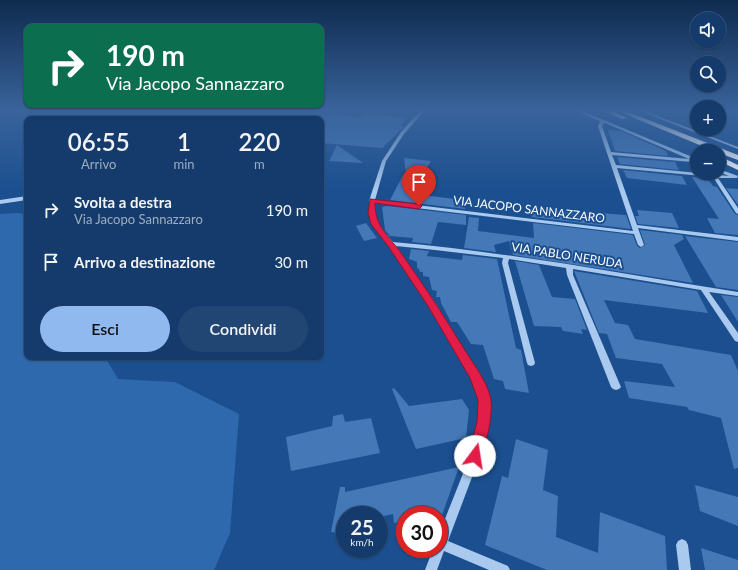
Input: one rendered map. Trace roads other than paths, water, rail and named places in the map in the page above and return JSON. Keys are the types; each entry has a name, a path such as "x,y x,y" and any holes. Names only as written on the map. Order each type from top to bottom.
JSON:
{"highway":[{"path":"670,137 690,145"},
{"path":"686,137 738,157"},
{"path":"726,161 738,165"},
{"path":"726,162 738,168"}],"street":[{"path":"400,137 384,161 372,201 374,224 391,244 433,306 476,378 484,400 484,422 475,456 448,526"},
{"path":"604,137 641,245"},
{"path":"641,137 690,157"},
{"path":"708,137 738,148"},
{"path":"609,153 690,160"},
{"path":"613,166 690,174"},
{"path":"726,173 737,178"},
{"path":"726,177 737,178"},
{"path":"718,180 738,212"},
{"path":"0,202 24,198"},
{"name":"VIA JACOPO SANNAZZARO","path":"372,201 637,233"},
{"path":"634,226 738,239"},
{"name":"VIA PABLO NERUDA","path":"391,244 433,247 506,257 738,294"},
{"path":"506,257 505,264 531,363"},
{"path":"569,267 570,275 616,387"},
{"path":"704,289 738,339"},
{"path":"682,545 685,570"},
{"path":"448,547 504,570"},
{"path":"431,570 436,558"}]}
